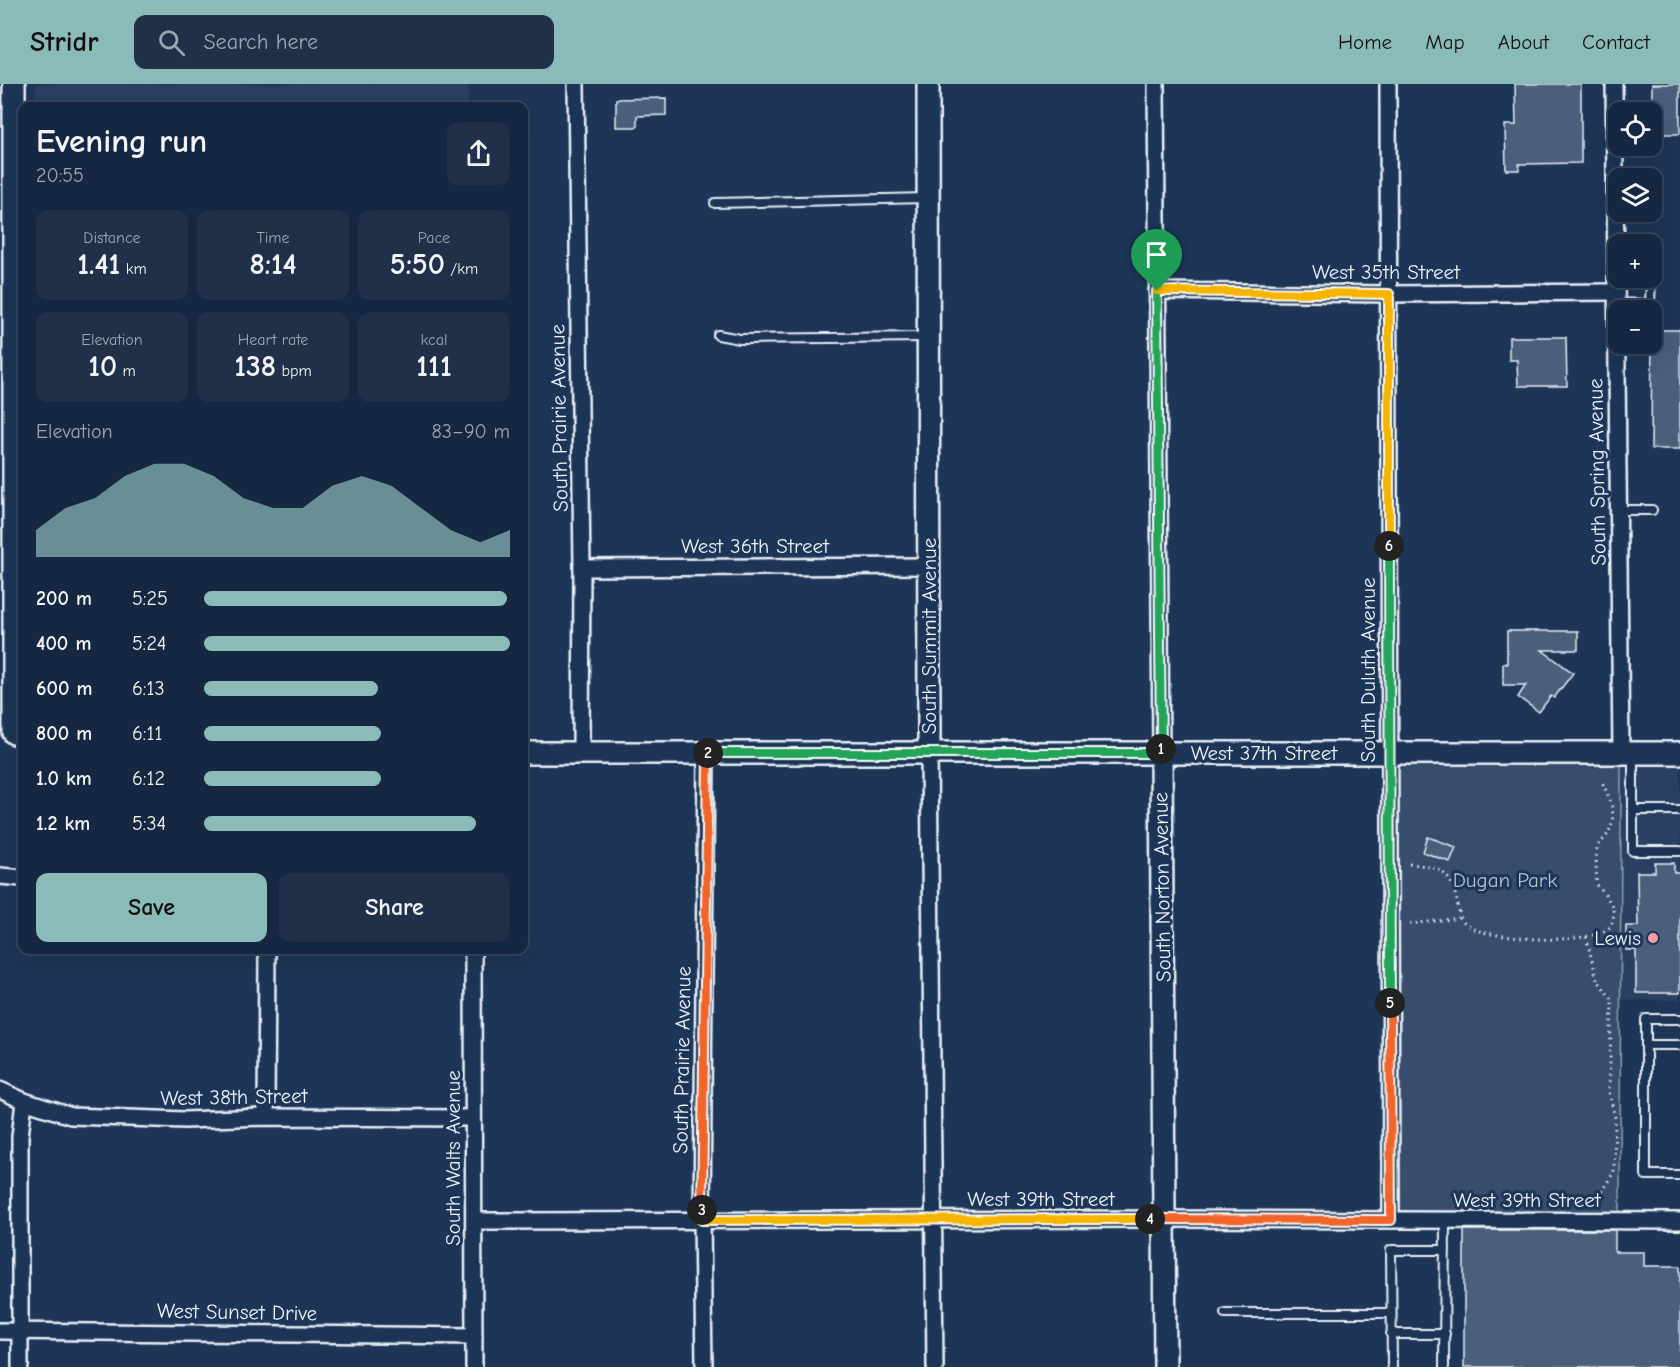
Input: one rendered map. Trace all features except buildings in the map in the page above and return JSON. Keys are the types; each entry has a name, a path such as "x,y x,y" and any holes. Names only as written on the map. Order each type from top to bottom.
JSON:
{"street":[{"path":"12,733 14,84"},
{"name":"South Prairie Avenue","path":"576,84 582,568 581,752"},
{"name":"South Summit Avenue","path":"928,84 929,752 935,1367"},
{"name":"South Norton Avenue","path":"1156,84 1165,1367"},
{"name":"South Duluth Avenue","path":"1388,84 1391,1220"},
{"name":"South Spring Avenue","path":"1614,84 1618,510 1627,753"},
{"name":"West 35th Street","path":"1157,291 1616,298"},
{"name":"West 36th Street","path":"582,568 929,566"},
{"name":"West 37th Street","path":"528,753 1680,753"},
{"name":"South Prairie Avenue","path":"704,1367 702,1220 706,753"},
{"path":"0,876 18,878"},
{"path":"266,1117 267,954"},
{"name":"South Walts Avenue","path":"473,954 474,1367"},
{"name":"West 38th Street","path":"0,1090 24,1101 71,1116 185,1120 266,1117 473,1118"},
{"path":"20,1367 20,1137 24,1101"},
{"name":"West 39th Street","path":"474,1221 1165,1219 1680,1221"},
{"name":"West Sunset Drive","path":"0,1331 474,1335"}],"lane":[{"path":"716,203 928,198"},
{"path":"1616,298 1650,304 1651,288"},
{"path":"718,335 740,339 928,337"},
{"path":"1618,510 1652,510"},
{"path":"1627,753 1633,810 1633,851 1680,851"},
{"path":"1633,810 1680,810"},
{"path":"1680,1018 1646,1019 1646,1174 1680,1175"},
{"path":"1646,1045 1680,1045"},
{"path":"1444,1367 1445,1220"},
{"path":"1392,1367 1391,1250 1444,1250"},
{"path":"1226,1313 1391,1313"},
{"path":"1391,1334 1444,1334"}],"path":[{"path":"1409,864 1425,865 1443,873 1454,884 1461,918 1467,926 1485,934 1518,938 1586,937 1609,930 1613,923 1612,902 1596,883 1598,845 1606,837 1614,810 1602,782"},
{"path":"1410,924 1461,918"},
{"path":"1586,937 1597,979 1612,1000 1609,1092 1615,1118 1614,1172 1603,1189 1602,1197"}],"shaded area":[{"path":"36,84 468,84 468,102 36,102"},
{"path":"1621,760 1680,761 1680,1000 1621,1000"}],"green space":[{"name":"Dugan Park","path":"1389,752 1621,752 1620,1221 1391,1220"}],"place":[{"name":"Lewis","path":"1653,938"}],"route":[{"path":"1157,291 1389,294 1391,1220 702,1220 706,753 1161,753 1157,291"}]}
